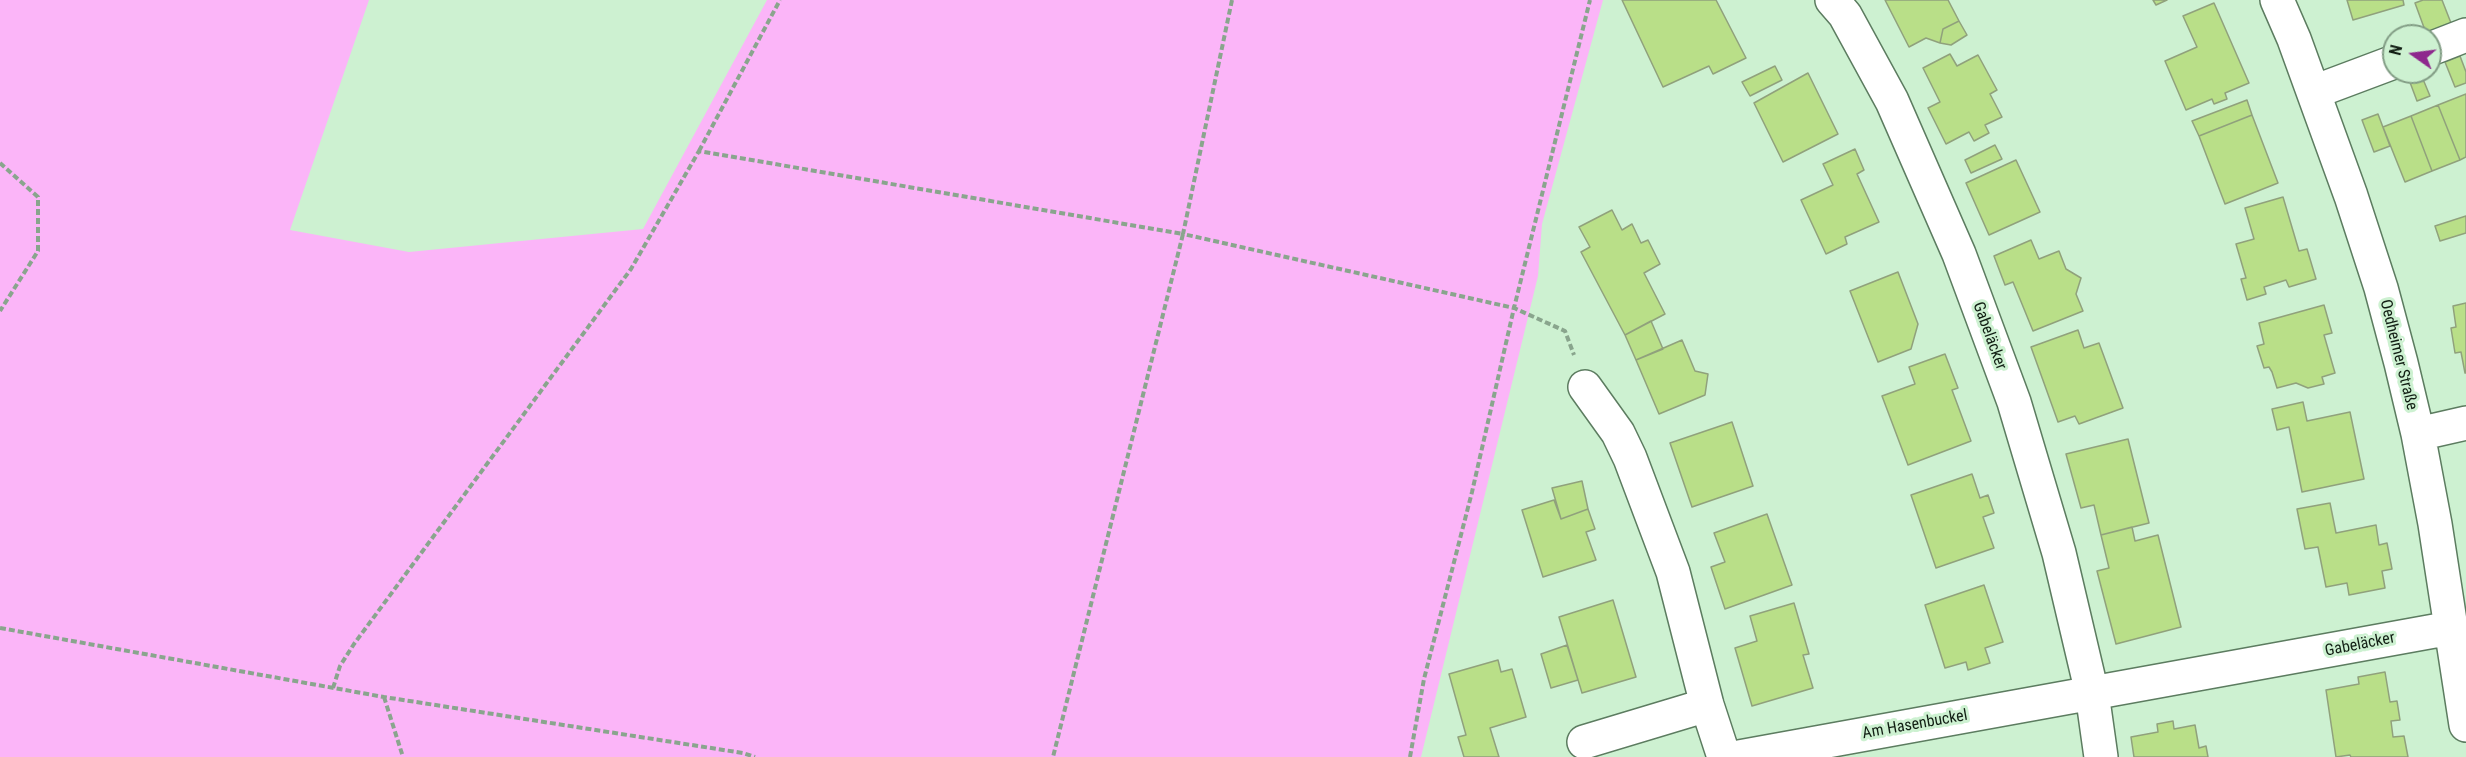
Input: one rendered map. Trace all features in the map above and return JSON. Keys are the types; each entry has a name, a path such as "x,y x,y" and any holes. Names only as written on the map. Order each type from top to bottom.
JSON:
{"street":[{"name":"Gabeläcker","path":"1832,0 1845,15 1892,101 1959,254 2014,402 2059,552 2092,693 2101,757"},
{"name":"Oedheimer Straße","path":"2277,0 2314,92 2381,288 2418,434 2435,524 2466,724"},
{"path":"2442,44 2466,35"},
{"path":"2314,92 2382,66"},
{"path":"1585,387 1618,433 1630,458 1673,572 1707,705 1724,757"},
{"path":"2418,434 2466,423"},
{"name":"Gabeläcker","path":"2092,693 2451,628"},
{"name":"Am Hasenbuckel","path":"1739,757 2092,693"},
{"path":"1584,742 1707,705"}],"path":[{"path":"333,688 340,666 354,644 632,269 699,151 780,0"},
{"path":"1053,757 1183,234 1232,0"},
{"path":"1410,757 1424,679 1472,492 1514,308 1590,0"},
{"path":"699,151 1183,234 1514,308 1565,331 1585,387"},
{"path":"0,163 38,197 38,251 0,311"},
{"path":"0,628 384,697 743,753 755,757"},
{"path":"384,697 403,757"}],"shaded area":[{"path":"0,0 369,0 290,230 409,252 643,229 767,0 1603,0 1542,224 1538,276 1421,757 0,757"}],"building":[{"path":"1622,0 1716,0 1746,58 1713,74 1709,66 1663,87"},
{"path":"1885,0 1948,0 1959,21 1943,29 1940,43 1926,38 1909,47"},
{"path":"2153,0 2167,0 2156,5"},
{"path":"2347,0 2403,0 2404,5 2353,20"},
{"path":"2423,0 2442,0 2451,23 2442,27 2442,24 2423,24 2415,3"},
{"path":"2214,3 2249,83 2225,93 2227,99 2214,104 2212,99 2186,110 2165,61 2197,47 2183,16"},
{"path":"1959,21 1967,35 1951,45 1940,43 1943,29"},
{"path":"1950,54 1957,66 1978,55 1997,90 1990,94 2002,117 1985,125 1989,133 1974,141 1969,132 1946,144 1928,108 1940,102 1923,68"},
{"path":"2460,56 2466,72 2466,83 2455,87 2445,62"},
{"path":"1775,66 1782,80 1750,96 1742,82"},
{"path":"1808,73 1838,134 1783,162 1754,103"},
{"path":"2411,84 2425,84 2430,96 2417,101"},
{"path":"2466,94 2466,157 2460,160 2438,105"},
{"path":"2247,100 2252,115 2199,136 2192,121"},
{"path":"2438,105 2460,160 2432,171 2411,116"},
{"path":"2378,114 2390,146 2374,152 2362,120"},
{"path":"2252,115 2278,183 2225,204 2199,136"},
{"path":"2411,116 2432,171 2405,182 2383,127"},
{"path":"1995,145 2002,159 1971,173 1965,160"},
{"path":"1855,149 1864,170 1857,174 1879,222 1845,237 1847,244 1826,254 1801,200 1833,185 1823,164"},
{"path":"2016,160 2040,212 1989,235 1966,183"},
{"path":"2283,197 2299,251 2307,249 2316,279 2289,287 2286,280 2264,287 2266,294 2247,300 2241,279 2246,278 2236,244 2254,239 2245,208"},
{"path":"1612,210 1622,230 1632,224 1641,243 1648,240 1660,264 1644,273 1665,314 1625,335 1581,252 1590,247 1579,227"},
{"path":"2466,216 2466,233 2440,241 2435,226"},
{"path":"2031,240 2039,259 2059,251 2066,269 2081,278 2076,294 2083,311 2033,331 2013,282 2005,285 1994,256"},
{"path":"1898,272 1918,324 1911,349 1878,362 1850,291"},
{"path":"2466,303 2465,373 2461,352 2455,353 2451,328 2456,327 2453,306"},
{"path":"2324,305 2332,333 2324,335 2335,373 2322,377 2324,384 2308,388 2296,383 2277,388 2269,367 2264,368 2257,346 2264,344 2259,323"},
{"path":"1651,321 1663,349 1636,360 1625,335"},
{"path":"2078,330 2084,348 2099,343 2123,408 2079,424 2075,416 2058,422 2031,347"},
{"path":"1682,340 1695,371 1708,374 1705,395 1659,414 1636,360"},
{"path":"1945,354 1958,388 1952,390 1971,441 1908,465 1882,396 1915,384 1909,367"},
{"path":"2303,402 2307,421 2350,412 2364,479 2302,492 2289,427 2277,430 2272,409"},
{"path":"1732,422 1753,486 1692,507 1670,443"},
{"path":"2128,439 2149,523 2101,535 2094,505 2081,508 2066,454"},
{"path":"1972,474 1980,498 1988,495 1994,513 1983,517 1994,548 1936,568 1911,495"},
{"path":"1582,481 1588,509 1561,519 1552,488"},
{"path":"1554,500 1561,519 1588,509 1595,529 1586,532 1596,560 1543,577 1522,510"},
{"path":"2330,503 2336,533 2376,525 2379,545 2387,543 2392,569 2382,571 2385,588 2349,595 2347,583 2326,587 2318,547 2305,549 2297,509"},
{"path":"1767,514 1792,585 1725,609 1711,567 1725,562 1714,533"},
{"path":"2132,527 2135,541 2158,535 2181,627 2116,644 2097,571 2109,568 2101,535"},
{"path":"1984,585 2003,642 1985,648 1990,663 1968,670 1966,662 1945,668 1925,605"},
{"path":"1613,600 1636,677 1582,693 1559,617"},
{"path":"1794,603 1809,654 1803,655 1813,688 1752,706 1735,648 1757,641 1750,616"},
{"path":"1567,645 1578,680 1551,688 1541,654"},
{"path":"1498,660 1501,672 1512,669 1526,717 1490,728 1499,757 1464,757 1458,737 1466,735 1449,674"},
{"path":"2385,672 2390,702 2397,701 2400,720 2391,721 2393,737 2404,736 2408,757 2351,757 2350,755 2336,757 2326,690 2359,684 2358,677"},
{"path":"2173,721 2174,729 2195,725 2199,748 2206,746 2208,757 2134,757 2131,737 2158,732 2157,724"}]}
